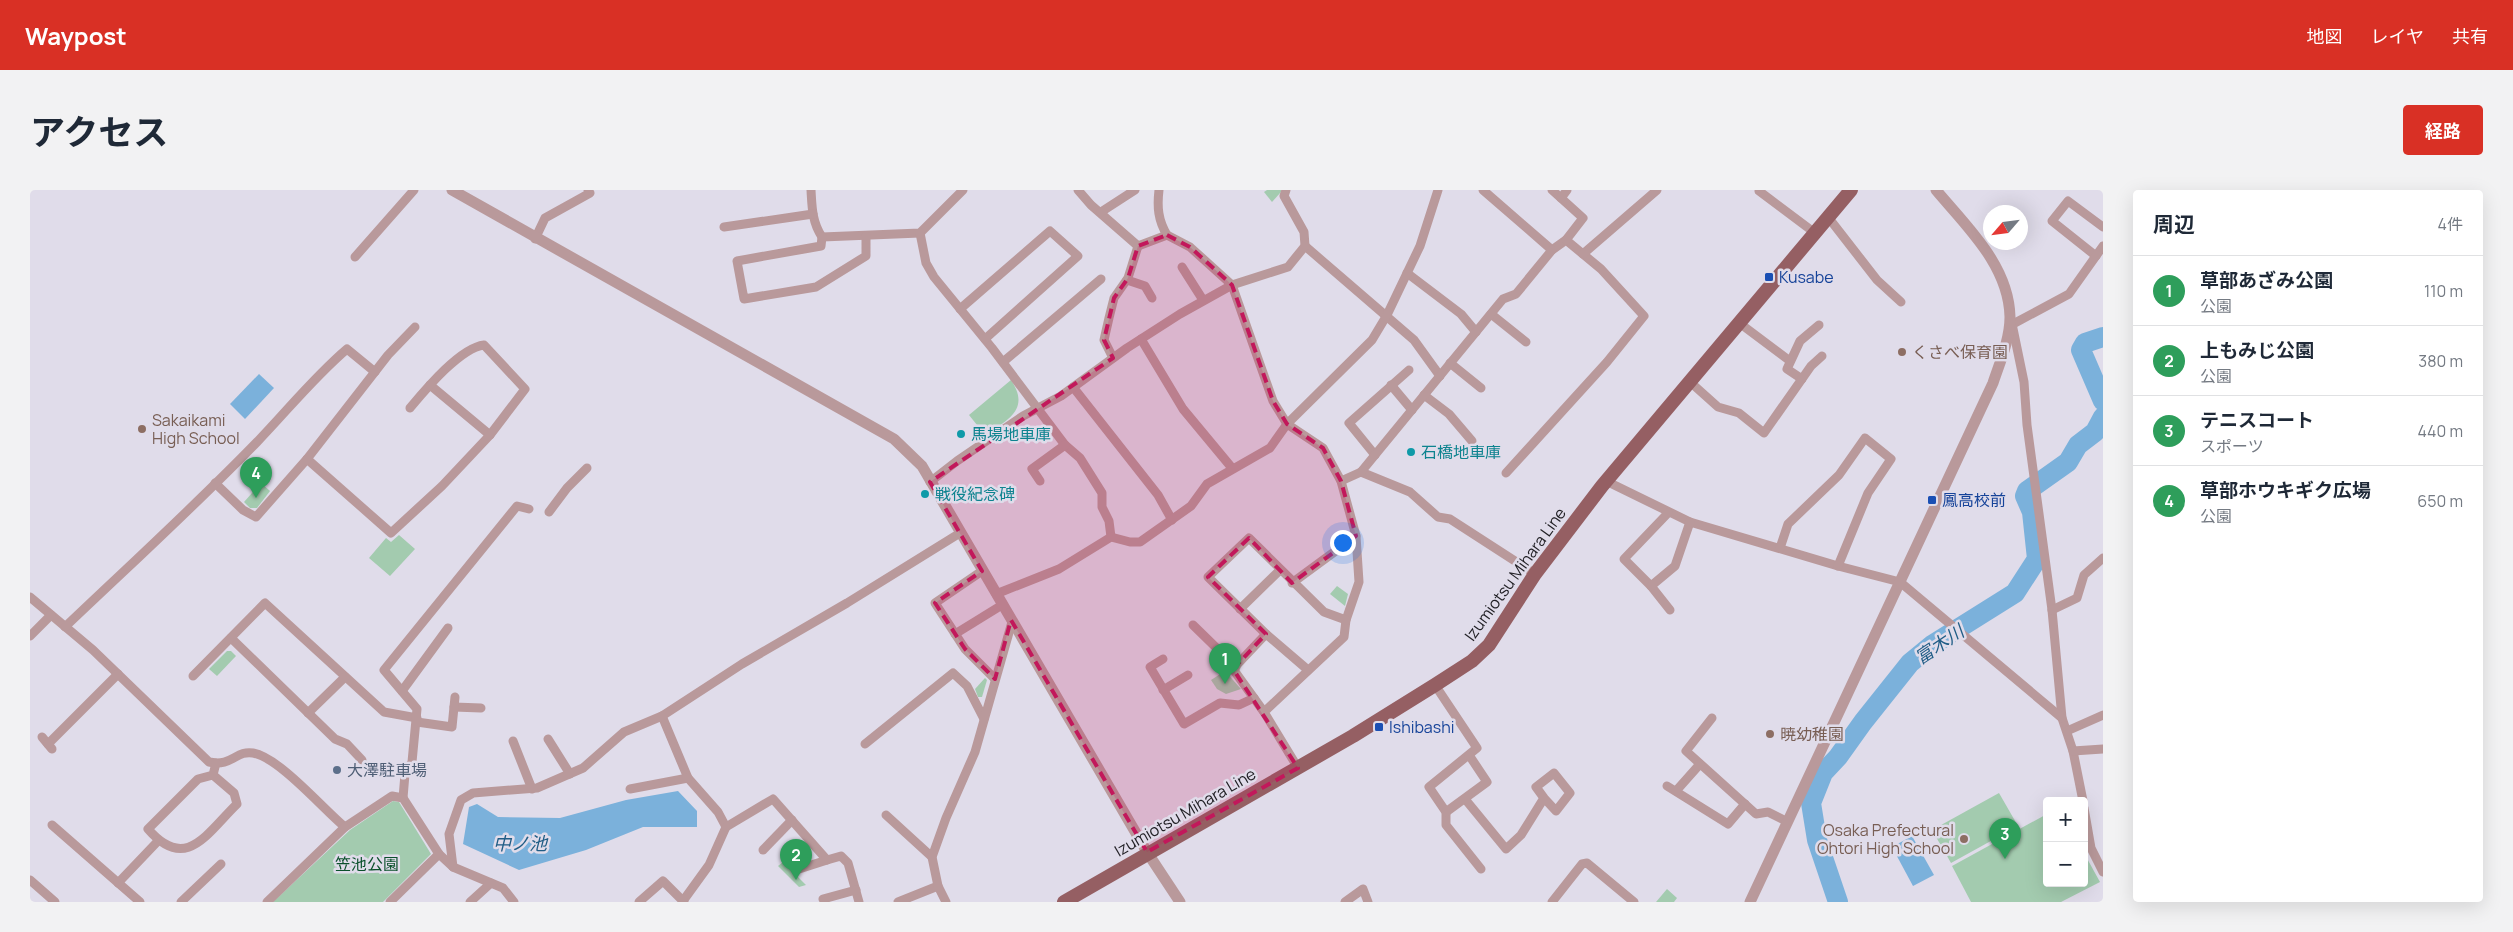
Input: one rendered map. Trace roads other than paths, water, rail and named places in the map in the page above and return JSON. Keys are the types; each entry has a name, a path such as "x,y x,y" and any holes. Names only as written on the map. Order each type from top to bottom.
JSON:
{"main road":[{"name":"Izumiotsu Mihara Line","path":"1064,902 1147,852 1298,768 1435,685 1472,661 1490,645 1536,574 1606,481 1851,190"}],"street":[{"path":"355,257 414,190"},
{"path":"452,190 534,239 894,439 922,466 1147,852 1180,902"},
{"path":"534,239 545,218 590,193 588,190"},
{"path":"811,190 816,228 822,237 820,246 737,261 744,299 816,287 866,256 866,236"},
{"path":"822,237 920,233 963,190"},
{"path":"1078,190 1091,205 1102,212 1138,246"},
{"path":"1102,212 1135,190"},
{"path":"1159,190 1157,204 1159,222 1167,235 1190,247 1232,285 1274,401 1287,424 1323,448 1340,481 1356,536 1359,582 1346,620 1344,637 1264,712"},
{"path":"930,482 957,460 1073,387 1141,339 1203,300 1232,285 1288,267 1305,246 1304,232 1284,196 1286,190"},
{"path":"996,594 1059,569 1111,536 1130,542 1140,542 1192,506 1206,484 1270,448 1287,424 1372,340 1387,315 1420,246 1438,190"},
{"path":"1483,190 1552,250"},
{"path":"1340,481 1361,472 1503,299 1516,294 1552,250 1566,240 1583,218 1552,190"},
{"path":"1561,198 1567,190"},
{"path":"1583,254 1657,190"},
{"path":"1759,190 1815,232"},
{"path":"1936,190 1986,250 1999,274 2007,298 2024,382 2033,475 2052,610 2062,718 2073,752 2082,797"},
{"path":"2096,256 2052,221 2068,201 2103,227"},
{"path":"724,227 813,214"},
{"path":"1828,217 1877,280 1901,302"},
{"path":"960,309 1050,231 1078,256 985,339"},
{"path":"920,233 922,247 930,270 1003,362 1065,445 1080,458 1102,492 1102,507 1109,521 1111,536"},
{"path":"1113,358 1104,340 1114,298 1126,280 1138,246 1167,235"},
{"path":"1506,473 1607,362 1644,316 1601,269 1566,240"},
{"path":"1305,246 1372,306 1387,315 1414,340 1440,376"},
{"path":"2012,320 2069,294 2103,246"},
{"path":"1182,267 1203,300"},
{"path":"1407,274 1461,314 1476,332"},
{"path":"1003,362 1101,279"},
{"path":"1126,280 1145,286 1152,298"},
{"path":"1490,314 1526,342"},
{"path":"1750,902 1786,821 1993,383 2012,320"},
{"path":"1738,322 1790,362"},
{"path":"1802,379 1787,369 1800,341 1819,325"},
{"path":"215,483 243,510 256,517 307,460 375,372 415,327"},
{"path":"1141,339 1183,409 1232,468"},
{"path":"307,460 391,533 442,486 490,435 525,388 484,345 474,346 430,385 410,408"},
{"path":"65,627 215,483 257,441 320,372 347,349 375,372"},
{"path":"1689,381 1718,407 1740,414 1764,433 1802,379 1822,356"},
{"path":"1450,363 1481,388"},
{"path":"1375,455 1349,423 1409,370"},
{"path":"430,385 490,435"},
{"path":"1391,385 1412,410"},
{"path":"1073,387 1158,495 1172,520"},
{"path":"1424,395 1449,414 1472,442"},
{"path":"1780,548 1788,524 1839,475 1865,438 1891,459 1868,493 1838,566"},
{"path":"1040,482 1032,469 1065,445"},
{"path":"549,512 567,488 587,468"},
{"path":"1361,472 1410,492 1438,517 1450,519 1536,574"},
{"path":"1606,481 1690,522 1838,566 1900,582 2062,718"},
{"path":"514,902 503,888 453,867 439,854 402,798 404,774 412,762 417,709 384,670 517,506 529,509"},
{"path":"1668,512 1624,559 1651,586 1670,610"},
{"path":"1651,586 1675,566 1690,522"},
{"path":"453,867 449,834 461,800 473,793 532,789 583,768 624,732 662,716 742,664 846,604 960,533"},
{"path":"1292,582 1356,536"},
{"path":"1308,670 1266,634 1208,577 1249,538 1324,612 1346,620"},
{"path":"2052,610 2077,598 2084,575 2103,558"},
{"path":"1240,609 1280,570"},
{"path":"982,571 935,603 965,649 995,679"},
{"path":"30,597 93,650 209,762 224,763 247,753 263,757 297,782 345,827"},
{"path":"194,676 265,603 384,712 452,727 456,697"},
{"path":"955,634 1002,604"},
{"path":"30,636 51,615"},
{"path":"946,902 938,886 932,857 975,752 1012,622"},
{"path":"1193,626 1236,667"},
{"path":"402,692 448,628"},
{"path":"1266,634 1234,669 1264,712 1298,768"},
{"path":"231,638 335,739 347,744 362,760"},
{"path":"1164,659 1150,668 1184,724 1220,702 1239,705 1254,698"},
{"path":"864,744 953,673 967,686 984,719"},
{"path":"47,744 118,674"},
{"path":"1164,690 1188,675"},
{"path":"308,713 345,677"},
{"path":"1435,685 1477,748 1428,787 1446,812 1446,825 1481,869"},
{"path":"454,707 481,708"},
{"path":"2067,731 2103,715"},
{"path":"662,716 688,778 718,812 726,827"},
{"path":"1712,718 1686,751 1756,814 1768,812 1786,821"},
{"path":"548,739 570,774"},
{"path":"513,741 532,789"},
{"path":"2073,752 2103,749"},
{"path":"1446,812 1487,782 1469,755"},
{"path":"213,774 216,763"},
{"path":"1676,791 1700,764"},
{"path":"213,774 234,794 237,804 190,848 176,850 158,841 148,829 198,779 213,774"},
{"path":"630,789 688,778"},
{"path":"1667,786 1728,824 1745,804"},
{"path":"267,902 345,827 392,796 402,798"},
{"path":"1465,799 1506,849 1521,835 1544,798"},
{"path":"639,902 663,881 683,902 709,864 726,827 773,799 827,860"},
{"path":"886,814 932,857"},
{"path":"763,850 792,820"},
{"path":"52,825 140,902"},
{"path":"2088,831 2091,848 2103,872"},
{"path":"118,883 158,841"},
{"path":"390,902 439,854"},
{"path":"796,870 840,856 848,863 860,902"},
{"path":"1552,902 1582,864 1587,863 1634,902"},
{"path":"181,902 221,864"},
{"path":"30,880 55,902"},
{"path":"470,902 491,883"},
{"path":"898,902 938,886"},
{"path":"1345,902 1364,889 1368,902"},
{"path":"823,899 856,890"}],"water":[{"path":"259,374 274,388 245,419 230,404"},
{"name":"中ノ池","path":"678,791 697,811 697,827 643,827 586,850 519,870 463,844 469,807 477,804 498,817 560,818 626,800"},
{"path":"1912,836 1934,875 1913,886 1892,847"}],"waterway":[{"name":"富木川","path":"2103,337 2085,343 2081,350 2103,401"},
{"name":"富木川","path":"1838,902 1817,840 1811,803 1823,773 1838,757 1910,663 1932,645 2015,593 2037,559 2032,512 2025,496 2027,491 2068,462 2078,445 2095,432 2103,417"}],"place":[{"name":"Kusabe","path":"1769,277"},
{"name":"くさべ保育園","path":"1902,352"},
{"name":"Sakaikami High School","path":"142,429"},
{"name":"馬場地車庫","path":"961,434"},
{"name":"石橋地車庫","path":"1411,452"},
{"name":"戦役紀念碑","path":"925,494"},
{"name":"草部ホウキギク広場","path":"256,498"},
{"name":"鳳高校前","path":"1932,500"},
{"name":"草部あざみ公園","path":"1225,684"},
{"name":"Ishibashi","path":"1379,727"},
{"name":"暁幼稚園","path":"1770,734"},
{"name":"大澤駐車場","path":"337,770"},
{"name":"Osaka Prefectural Ohtori High School","path":"1964,839"},
{"name":"テニスコート","path":"2005,859"},
{"name":"上もみじ公園","path":"796,880"}],"park label":[{"name":"笠池公園","path":"367,864"}]}
